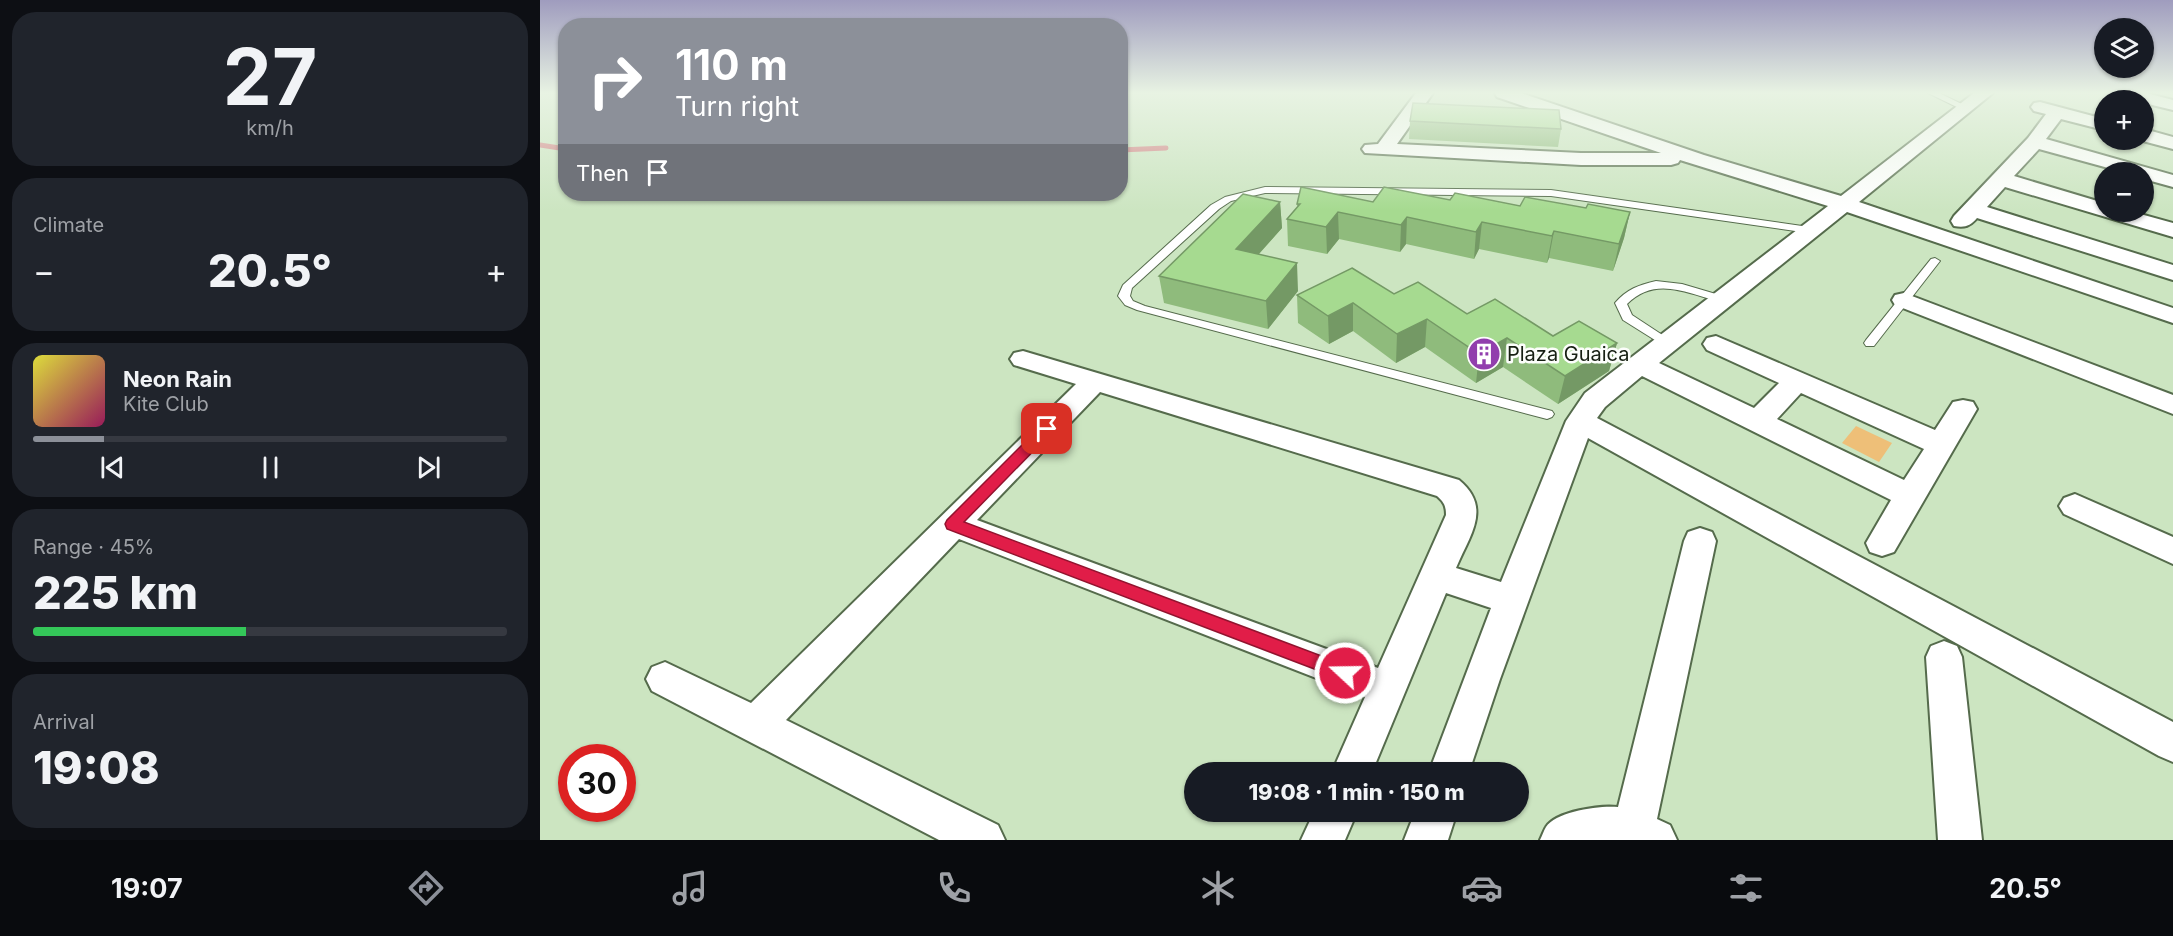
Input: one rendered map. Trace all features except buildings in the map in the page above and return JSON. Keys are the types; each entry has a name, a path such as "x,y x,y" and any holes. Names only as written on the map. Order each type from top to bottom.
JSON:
{"street":[{"path":"1392,132 1378,149 1581,159 1697,159"},
{"path":"1617,132 1844,204 2173,316"},
{"path":"1453,762 1511,600 1580,421 1595,400 1934,132"},
{"path":"2039,132 2035,142 1967,216 2173,273"},
{"path":"2154,138 2173,143"},
{"path":"2035,142 2105,162"},
{"path":"2154,176 2173,181"},
{"path":"2001,179 2094,207"},
{"path":"2145,222 2173,230"},
{"path":"1904,300 2173,405"},
{"path":"1716,344 1942,445"},
{"path":"1023,359 1448,488 1461,503 1462,515 1356,762"},
{"path":"1639,364 1910,496"},
{"path":"1758,422 1797,380"},
{"path":"755,724 1095,381"},
{"path":"1882,543 1964,409"},
{"path":"1580,421 2173,743"},
{"path":"2075,506 2173,551"},
{"path":"953,524 1388,689"},
{"path":"1562,840 1592,826 1614,826 1644,836 1700,541"},
{"path":"1437,576 1511,600"},
{"path":"1944,657 1960,840"},
{"path":"665,679 983,840"},
{"path":"1323,840 1331,822"},
{"path":"1426,840 1432,822"}],"lane":[{"path":"1547,414 1141,308 1129,303 1124,296 1127,287 1215,207 1228,199 1265,190 1551,193 1809,230"},
{"path":"1870,343 1935,261"},
{"path":"1666,343 1627,317 1621,303 1627,295 1647,284 1659,284 1672,285 1722,299"}],"shaded area":[{"path":"1856,426 1892,443 1879,462 1842,443"}],"waterway":[{"path":"540,145 558,148"},
{"path":"1128,150 1166,148"}],"place":[{"name":"Plaza Guaica","path":"1484,354"}],"route":[{"path":"1047,429 953,524 1345,673"}]}
